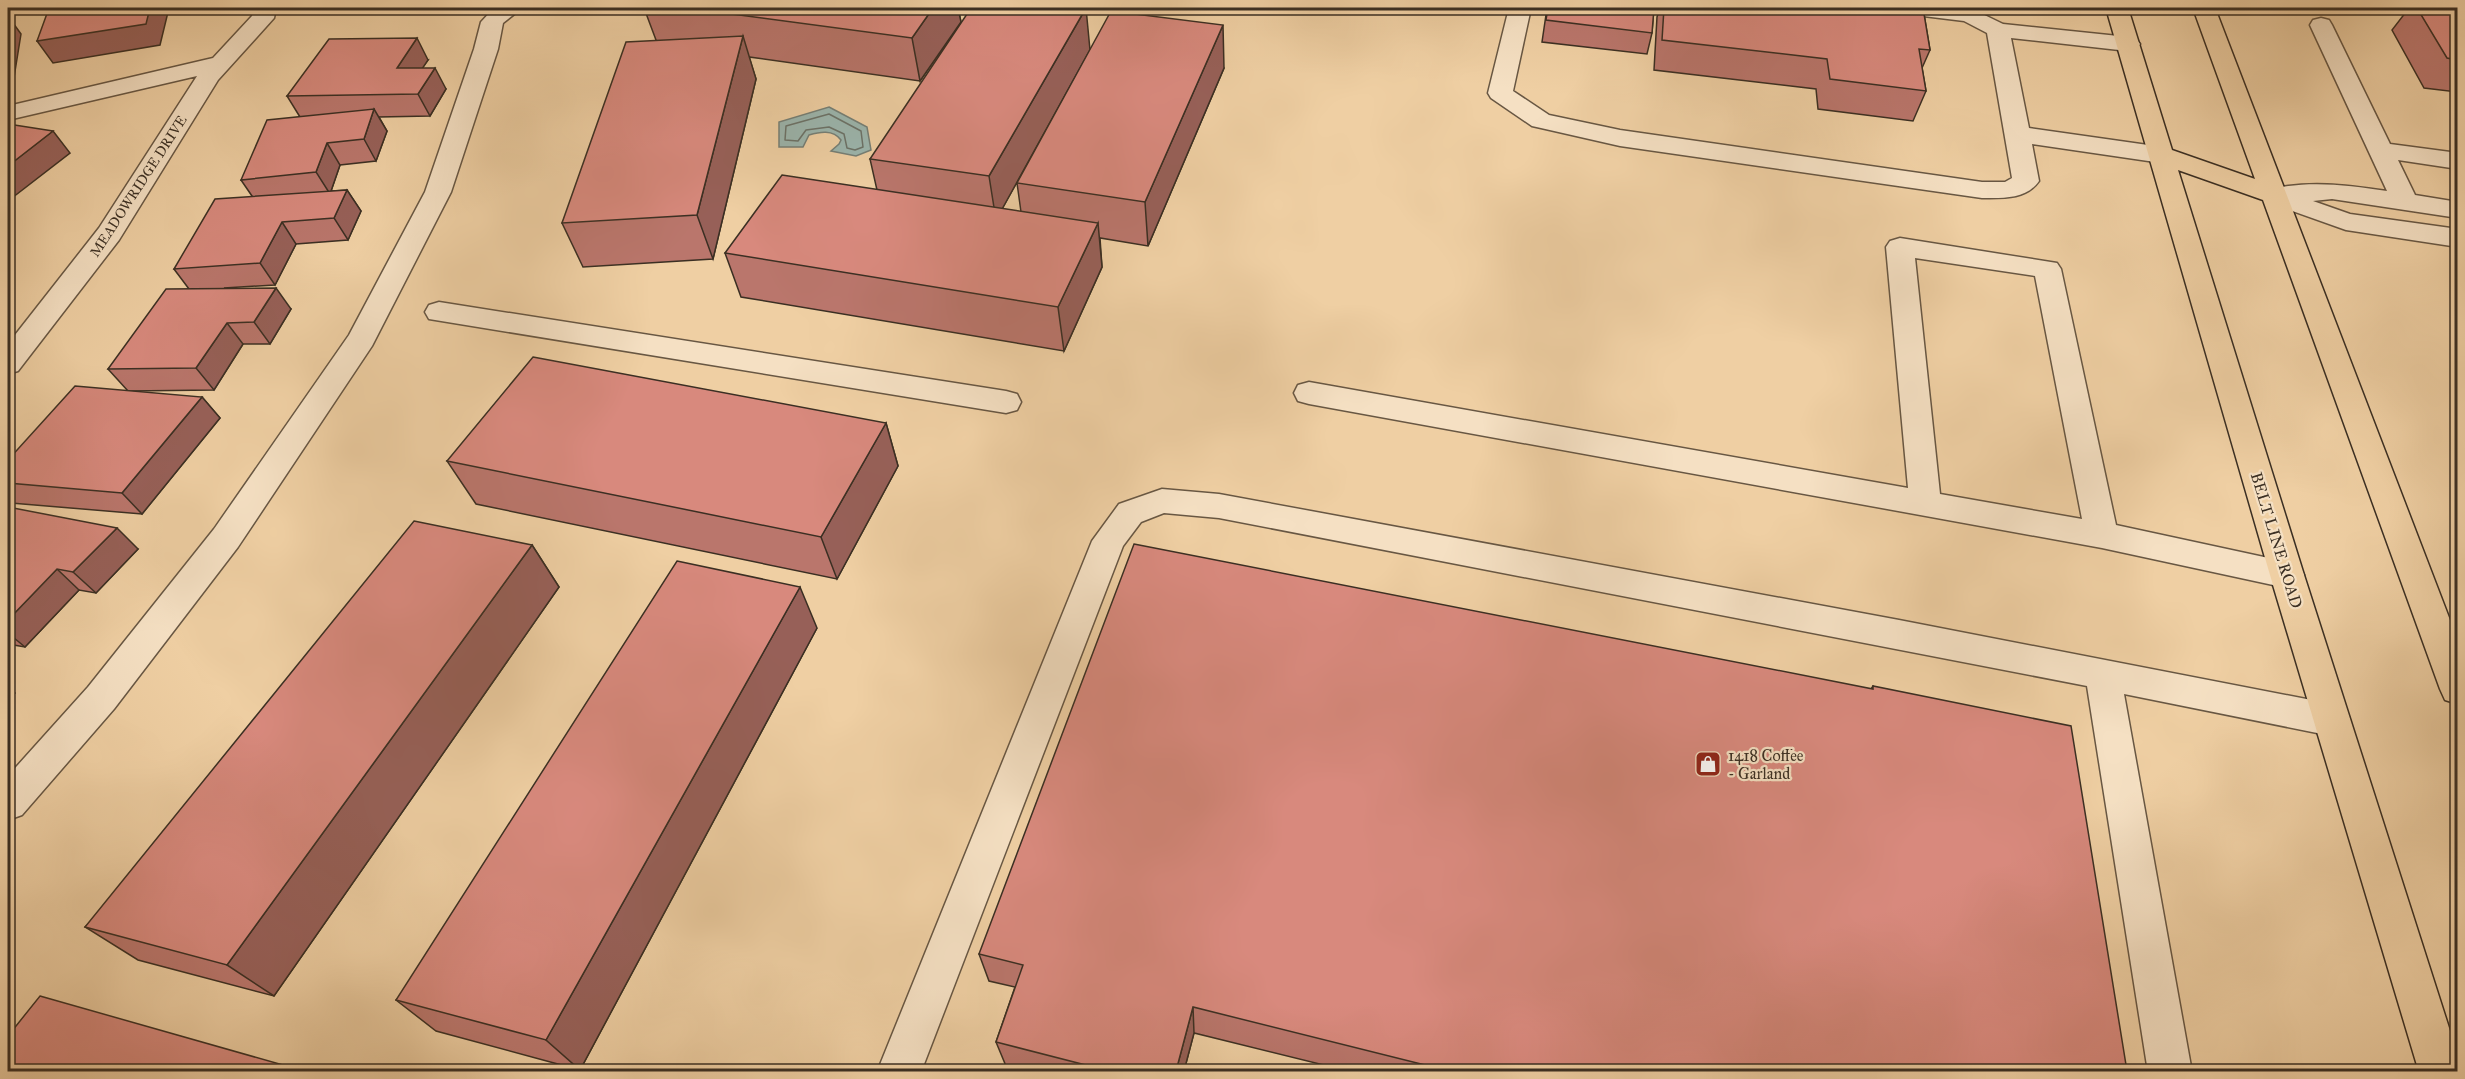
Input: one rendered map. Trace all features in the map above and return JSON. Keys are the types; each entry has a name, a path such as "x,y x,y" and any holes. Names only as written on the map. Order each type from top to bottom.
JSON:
{"main road":[{"name":"BELT LINE ROAD","path":"2117,8 2287,575 2441,1071"},
{"path":"2204,8 2276,196 2457,689"},
{"path":"2162,156 2276,196"}],"street":[{"name":"MEADOWRIDGE DRIVE","path":"8,364 109,234 209,76 263,18 265,8"},
{"path":"8,803 100,698 226,538 362,339 438,192 486,49 492,22 500,13 511,8"},
{"path":"1520,8 1500,93 1541,121 1620,138 1982,190 2010,190 2026,181 1998,30"},
{"path":"1915,8 1970,15 1998,30 2128,44"},
{"path":"2321,25 2405,201"},
{"path":"8,113 221,63"},
{"path":"2018,134 2162,156"},
{"path":"2382,150 2457,160"},
{"path":"2276,196 2332,190 2457,210"},
{"path":"2276,196 2346,222 2457,238"},
{"path":"1925,503 1900,248 2047,268 2102,535"},
{"path":"439,312 1005,402"},
{"path":"1310,393 2102,535 2287,575"},
{"path":"899,1071 1109,541 1130,513 1162,501 1219,506 2332,720"},
{"path":"2103,675 2170,1071"}],"water":[{"path":"829,107 867,127 871,150 856,156 831,151 841,140 834,134 826,132 809,135 803,147 779,147 779,122"}],"building":[{"path":"49,8 150,8 146,24 37,41"},
{"path":"686,8 933,8 912,38"},
{"path":"971,8 1086,8 989,176 870,159"},
{"path":"1548,8 1654,8 1652,33 1546,20"},
{"path":"1664,8 1923,8 1930,50 1919,49 1926,91 1830,79 1827,59 1662,40"},
{"path":"2417,8 2457,8 2457,60 2447,58"},
{"path":"1111,11 1223,25 1145,202 1017,183"},
{"path":"743,36 697,215 562,223 626,42"},
{"path":"417,38 397,68 435,68 418,94 287,96 329,39"},
{"path":"374,109 364,139 327,143 316,172 241,180 267,120"},
{"path":"8,124 53,131 8,166"},
{"path":"782,175 1098,223 1058,307 725,253"},
{"path":"347,190 334,218 282,222 260,263 174,269 215,199"},
{"path":"276,288 254,322 227,323 196,368 108,369 166,289"},
{"path":"533,357 886,423 821,537 447,461"},
{"path":"75,386 202,397 122,493 8,483 8,460"},
{"path":"8,507 117,528 73,572 57,569 8,620"},
{"path":"414,521 532,545 227,965 85,927"},
{"path":"1134,544 2071,726 2127,1071 1449,1071 1193,1007 1176,1071 1109,1071 996,1042 1023,965 979,954"},
{"path":"677,561 800,587 546,1040 396,1000"},
{"path":"40,996 304,1071 8,1071 8,1036"}],"place":[{"name":"1418 Coffee - Garland","path":"1708,764"}]}
